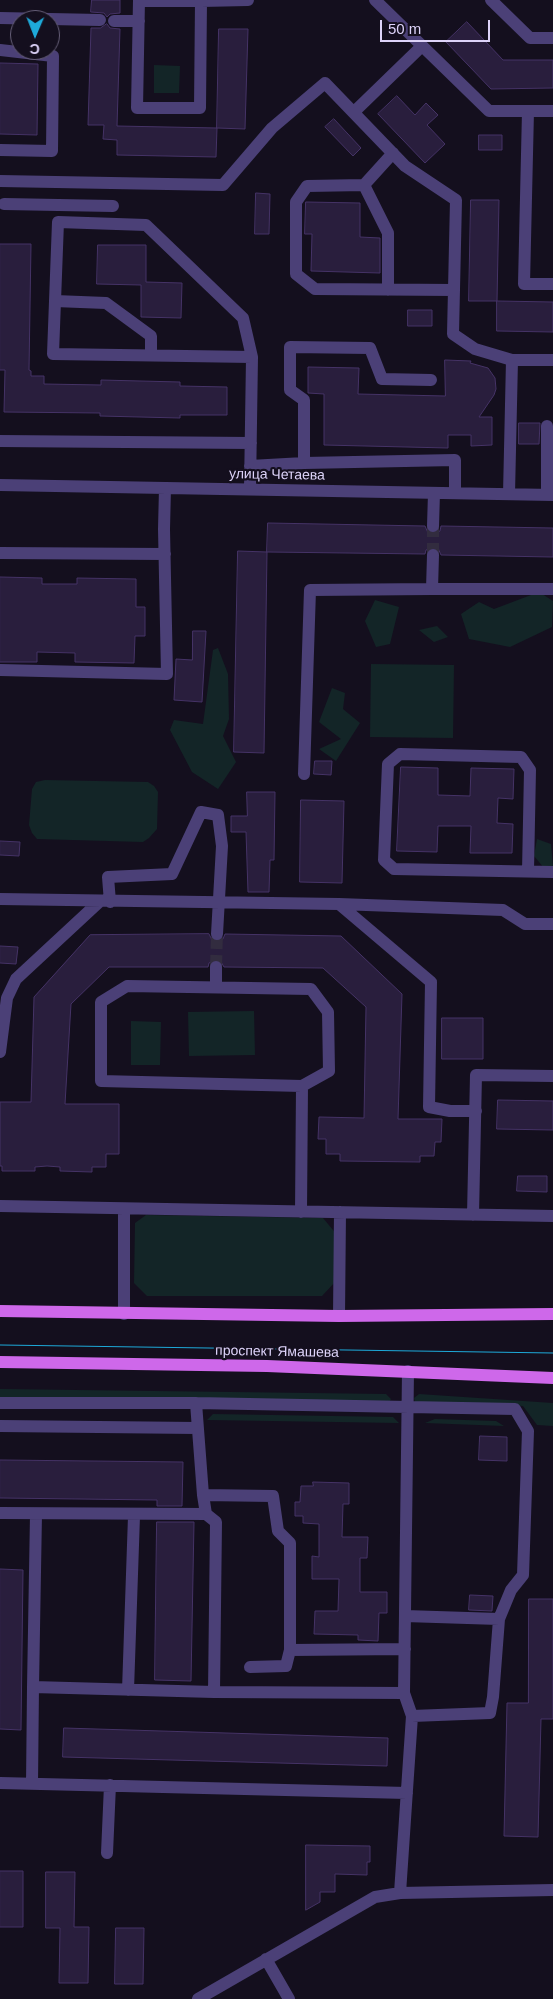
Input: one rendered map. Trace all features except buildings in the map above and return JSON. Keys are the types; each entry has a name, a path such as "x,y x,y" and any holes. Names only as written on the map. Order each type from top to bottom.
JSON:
{"main road":[{"path":"0,1311 339,1316 553,1314"},
{"name":"проспект Ямашева","path":"0,1362 267,1366 553,1378"}],"street":[{"path":"201,1 200,108 137,108 139,0 248,0"},
{"path":"375,0 489,111 553,112"},
{"path":"491,0 530,38 553,38"},
{"path":"0,18 100,20"},
{"path":"114,21 139,21"},
{"path":"354,112 422,46"},
{"path":"0,50 53,56 52,151 0,150"},
{"path":"0,181 223,185 272,128 325,83 405,166 456,200 453,334 475,349 512,360 553,360"},
{"path":"528,111 524,284 553,284"},
{"path":"393,153 364,185 307,186 296,202 296,274 315,289 454,290"},
{"path":"364,185 388,233 388,290"},
{"path":"4,204 113,206"},
{"path":"58,205 53,354 252,357"},
{"path":"58,222 146,225 243,318 252,357 250,489"},
{"path":"55,301 106,303 151,336 151,355"},
{"path":"304,463 304,400 290,390 290,347 370,348 382,379 431,380"},
{"path":"509,494 512,360"},
{"path":"547,426 550,495"},
{"path":"0,441 251,443"},
{"path":"250,466 455,460 455,493"},
{"name":"улица Четаева","path":"0,485 550,495"},
{"path":"0,670 167,674 165,488"},
{"path":"433,526 434,492"},
{"path":"0,553 165,554"},
{"path":"432,589 433,555"},
{"path":"304,774 310,590 553,589"},
{"path":"528,871 530,770 521,758 400,754 388,764 384,860 394,869 553,872"},
{"path":"0,1052 7,998 16,979 104,902 108,877 172,874 201,812 218,815 222,846 217,934"},
{"path":"0,899 339,904 503,910 525,924 553,924"},
{"path":"339,904 431,982 429,1107 450,1111 476,1111"},
{"path":"216,968 216,987"},
{"path":"127,986 311,989 328,1012 329,1071 302,1086 101,1081 101,1002 127,986"},
{"path":"473,1215 476,1075 553,1076"},
{"path":"301,1212 302,1086"},
{"path":"0,1206 553,1216"},
{"path":"124,1209 124,1314"},
{"path":"339,1316 340,1212"},
{"path":"400,1893 412,1716 404,1693 408,1371"},
{"path":"0,1403 196,1403 515,1409 528,1431 523,1575 511,1590 499,1619 493,1698 490,1713 412,1716"},
{"path":"196,1403 202,1495 206,1514"},
{"path":"0,1426 197,1428"},
{"path":"202,1495 273,1496 278,1531 290,1543 290,1650 286,1666 250,1667"},
{"path":"0,1513 206,1514 216,1522 214,1692"},
{"path":"32,1784 36,1514"},
{"path":"128,1690 134,1516"},
{"path":"405,1616 499,1619"},
{"path":"290,1650 405,1649"},
{"path":"33,1688 214,1692 404,1693"},
{"path":"0,1783 406,1792"},
{"path":"107,1853 110,1785"},
{"path":"198,1999 375,1897 400,1893 553,1890"},
{"path":"266,1959 289,1999"}],"shaded area":[{"path":"154,65 180,66 179,93 154,93"},
{"path":"539,592 553,601 552,627 510,647 469,639 461,614 479,602 494,609"},
{"path":"375,600 399,607 390,644 376,647 365,621"},
{"path":"437,626 448,637 434,642 419,630"},
{"path":"218,648 228,674 229,719 223,736 236,762 218,789 192,772 170,730 174,720 203,724 213,650"},
{"path":"371,664 454,665 453,738 370,737"},
{"path":"332,688 345,693 343,709 360,723 336,761 319,749 341,739 319,722"},
{"path":"45,780 148,782 158,792 157,829 143,842 37,839 29,825 32,789 36,782"},
{"path":"537,839 551,844 553,867 544,868 534,856"},
{"path":"254,1011 255,1055 189,1056 188,1012"},
{"path":"131,1021 161,1022 160,1065 131,1065"},
{"path":"146,1215 323,1218 338,1236 336,1281 322,1296 147,1296 134,1283 135,1223"},
{"path":"0,1389 386,1394 391,1399 389,1403 0,1398"},
{"path":"419,1394 553,1403 553,1426 537,1425 523,1406 415,1402 414,1398"},
{"path":"213,1414 393,1417 399,1423 207,1420"},
{"path":"435,1419 496,1421 504,1426 425,1423"}],"tunnel":[{"path":"433,526 433,555"},
{"path":"216,967 217,934"}],"tram line":[{"path":"0,1345 553,1353"}]}
